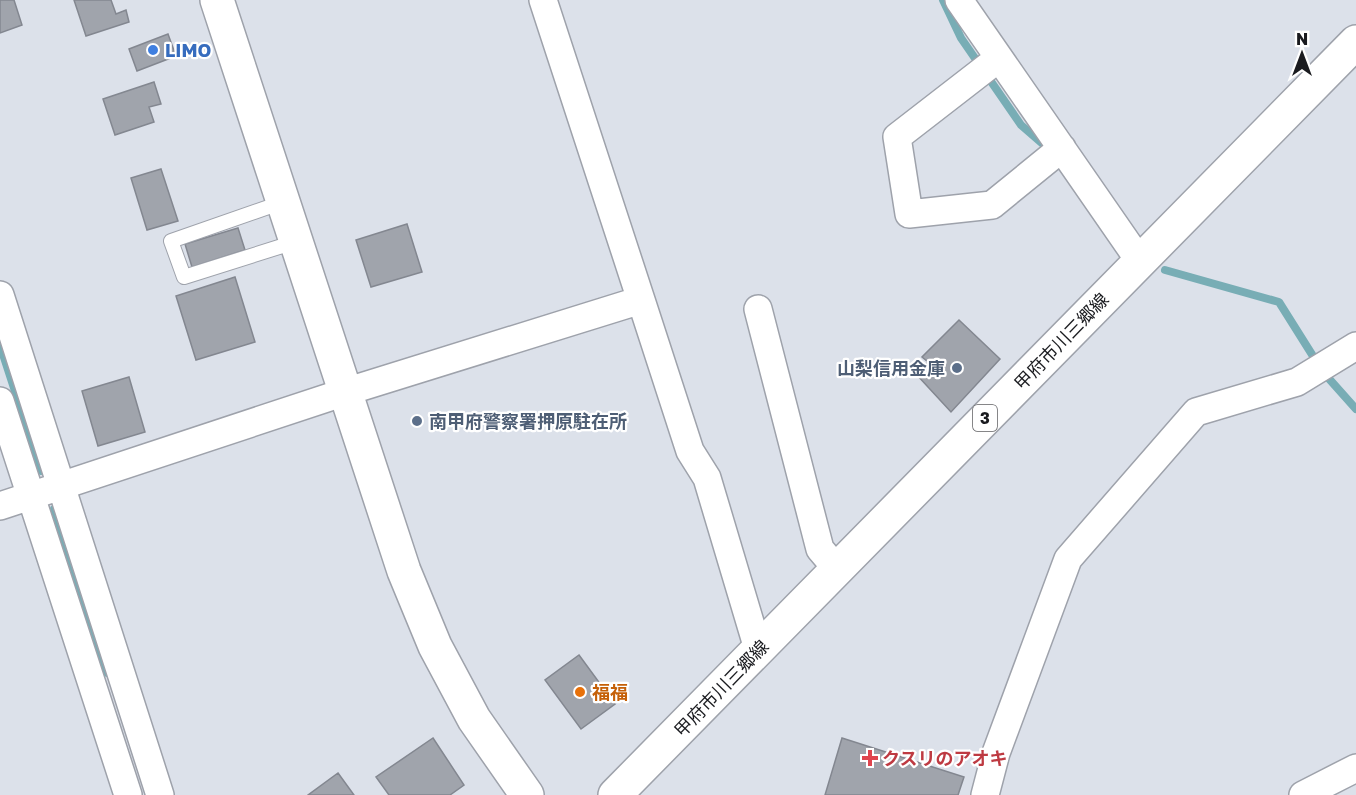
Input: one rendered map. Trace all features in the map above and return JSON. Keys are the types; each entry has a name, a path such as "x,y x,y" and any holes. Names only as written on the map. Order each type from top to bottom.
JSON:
{"main road":[{"path":"217,0 404,571 435,645 474,719 526,795"},
{"name":"甲府市川三郷線","path":"615,795 1356,42"}],"street":[{"path":"543,0 690,451 707,478 758,649"},
{"path":"959,0 1139,260"},
{"path":"999,58 897,137 909,214 992,205 1062,148"},
{"path":"0,295 160,795"},
{"path":"0,506 345,392 641,300"},
{"path":"758,309 820,549 837,568"},
{"path":"985,795 996,753 1068,559 1196,412 1298,381 1356,346"},
{"path":"0,401 128,795"},
{"path":"1303,795 1356,768"}],"lane":[{"path":"283,202 171,241 184,277 296,242"}],"building":[{"path":"0,0 14,0 22,25 0,33"},
{"path":"74,0 111,0 116,14 126,10 129,22 86,36"},
{"path":"168,34 176,56 137,71 129,49"},
{"path":"154,82 161,104 149,107 154,122 115,135 103,99"},
{"path":"161,169 178,221 147,230 131,178"},
{"path":"407,224 422,272 371,287 356,240"},
{"path":"238,228 245,250 192,267 185,244"},
{"path":"235,277 255,342 196,360 176,296"},
{"name":"山梨信用金庫","path":"959,320 1000,359 951,412 916,374 928,362 922,357"},
{"path":"129,377 145,432 98,446 82,391"},
{"name":"福福","path":"579,655 615,704 581,729 545,680"},
{"path":"433,738 464,785 450,795 389,795 376,777"},
{"name":"クスリのアオキ","path":"842,738 964,777 958,795 825,795"},
{"path":"338,773 354,795 308,795"}],"waterway":[{"path":"943,0 961,38 1021,125 1044,145"},
{"path":"1165,270 1279,302 1323,372 1356,409"},
{"path":"0,345 41,471"},
{"path":"54,509 107,673"}],"place":[{"name":"LIMO","path":"153,50"},
{"name":"山梨信用金庫","path":"957,368"},
{"name":"南甲府警察署押原駐在所","path":"417,421"},
{"name":"福福","path":"580,692"},
{"name":"クスリのアオキ","path":"870,758"}]}
